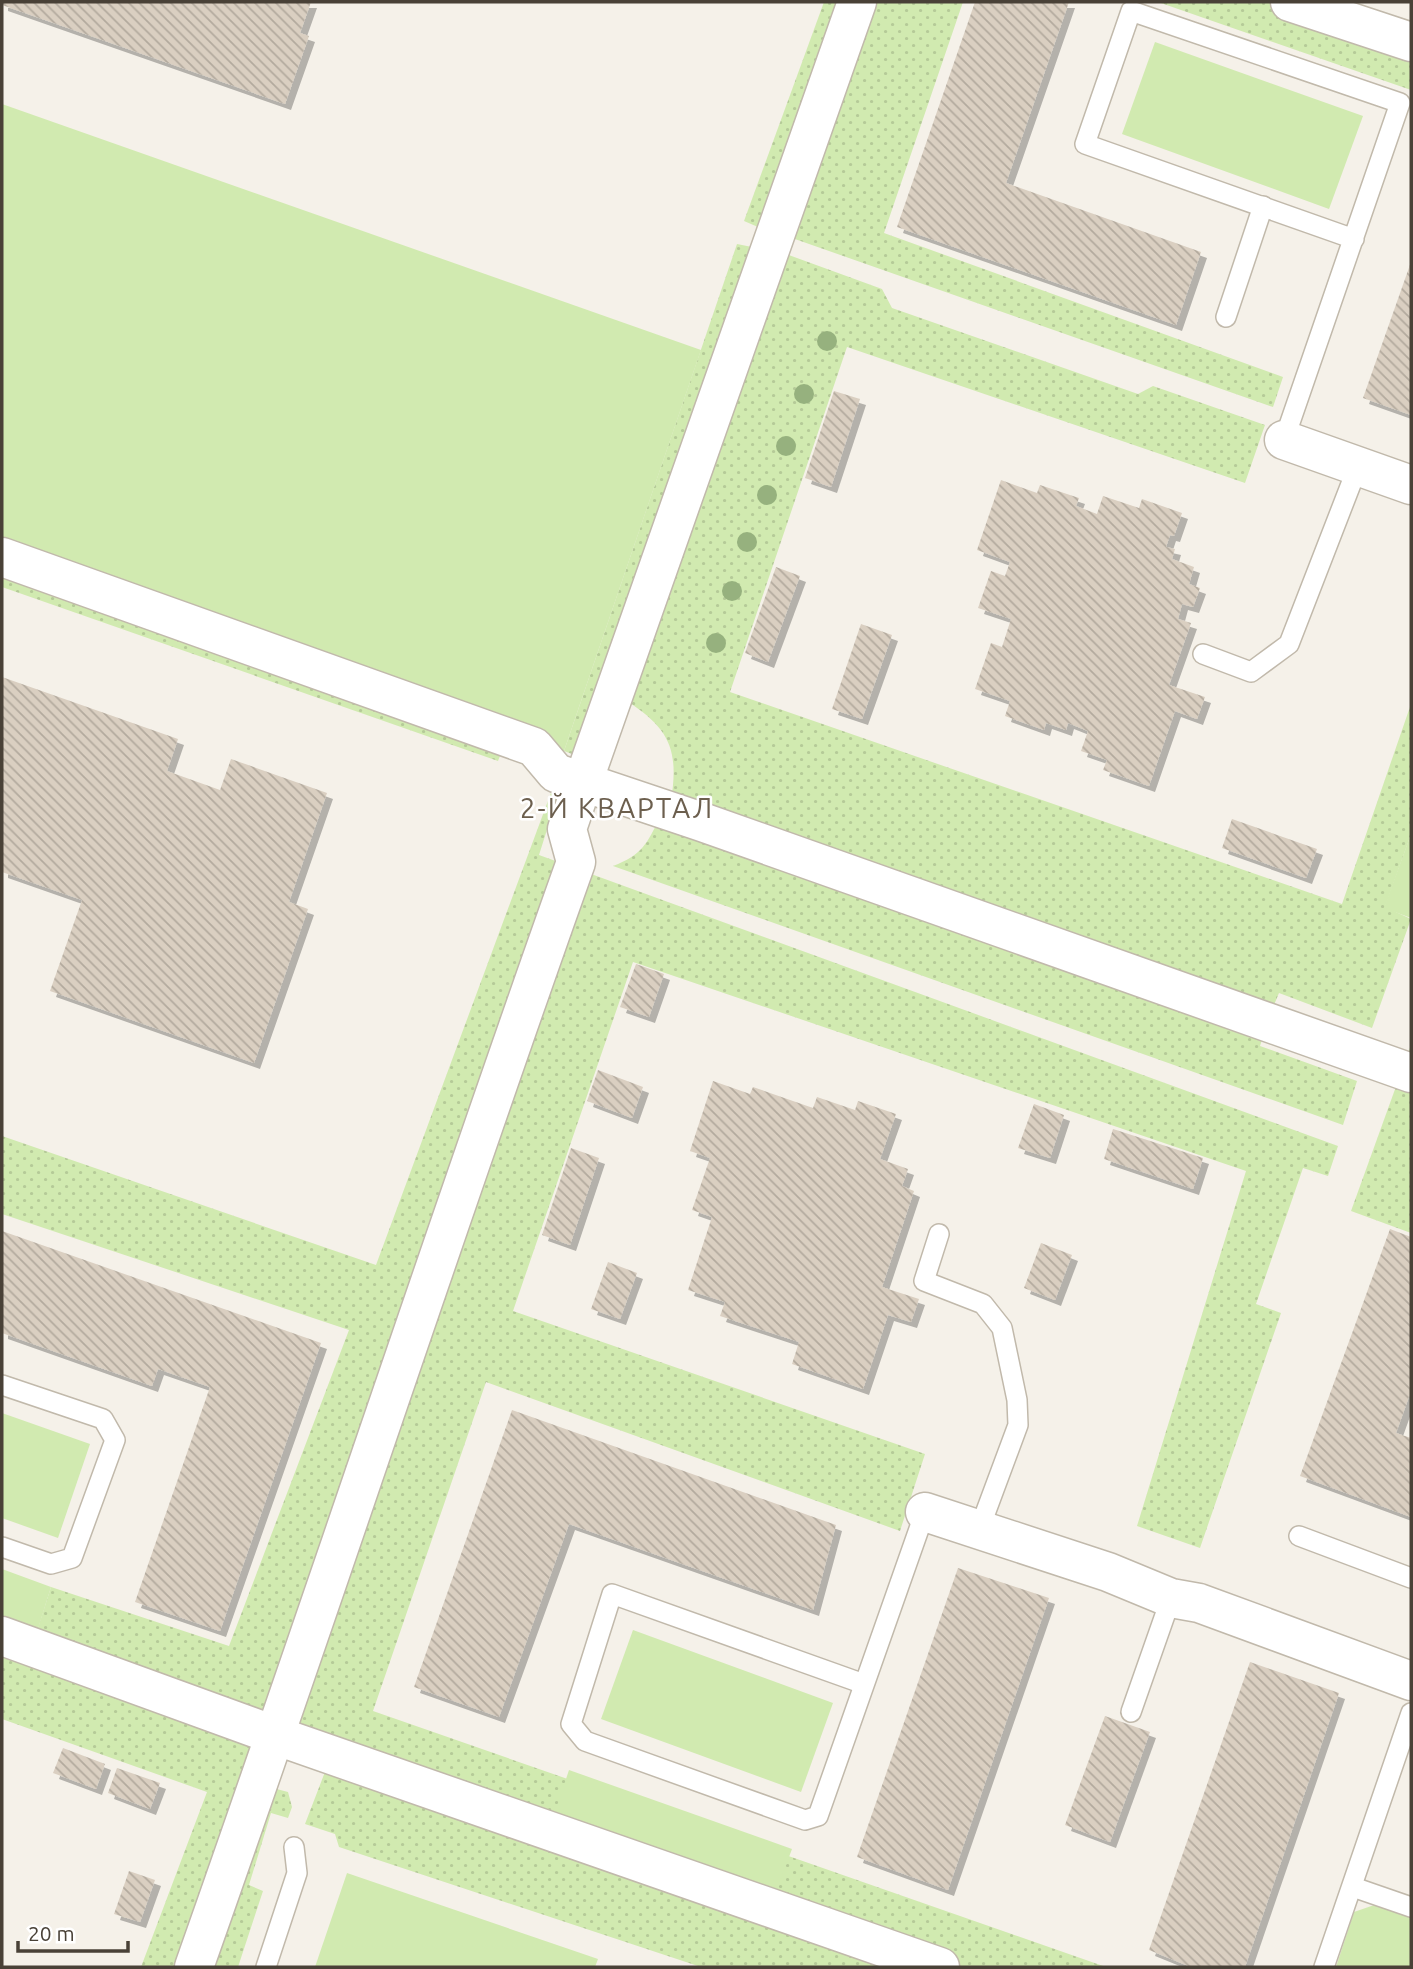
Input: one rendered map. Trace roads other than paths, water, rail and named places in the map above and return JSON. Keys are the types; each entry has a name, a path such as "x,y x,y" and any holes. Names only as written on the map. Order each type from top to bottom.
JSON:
{"street":[{"path":"194,1967 277,1736 366,1466 576,862 567,829 857,2"},
{"path":"1290,2 1411,43"},
{"path":"1284,440 1411,485"},
{"path":"2,557 534,747 556,774 1411,1073"},
{"path":"925,1511 1108,1572 1171,1598 1199,1603 1411,1681"},
{"path":"2,1636 277,1736 940,1967"}],"lane":[{"path":"1284,440 1354,239 1400,103 1131,10 1085,144 1354,239"},
{"path":"1226,317 1262,206"},
{"path":"1203,654 1251,672 1289,644 1358,466"},
{"path":"939,1234 923,1281 983,1304 1002,1328 1017,1400 1018,1425 979,1531"},
{"path":"2,1385 103,1419 115,1440 72,1558 51,1564 2,1547"},
{"path":"864,1684 612,1594 570,1724 585,1741 805,1820 817,1816 864,1684 925,1511"},
{"path":"1298,1536 1411,1578"},
{"path":"1131,1712 1171,1598"},
{"path":"1325,1967 1411,1713"},
{"path":"266,1967 297,1873 294,1847"},
{"path":"1353,1887 1411,1907"}],"district":[{"name":"2-Й КВАРТАЛ","path":"617,808"}]}
